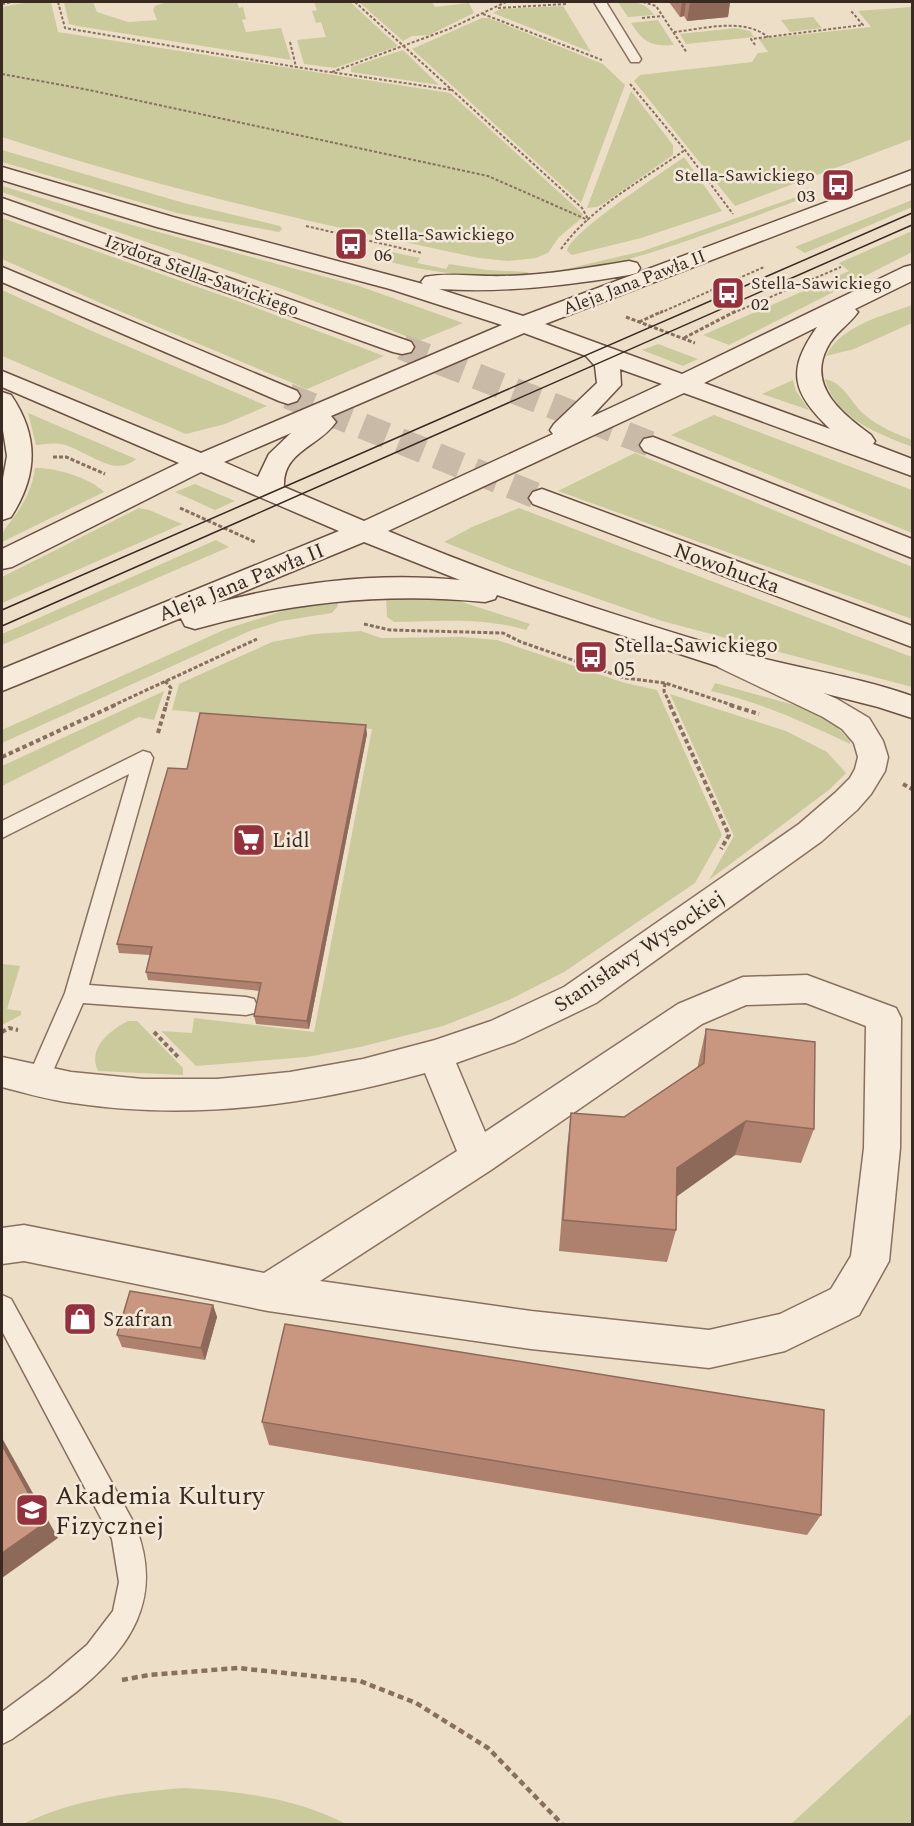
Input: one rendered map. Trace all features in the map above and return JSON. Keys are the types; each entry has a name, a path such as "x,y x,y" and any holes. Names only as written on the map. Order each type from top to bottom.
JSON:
{"main road":[{"path":"2,173 165,222 342,269 525,324 906,466"},
{"name":"Aleja Jana Pawła II","path":"2,560 199,463 525,324 912,176"},
{"name":"Izydora Stella-Sawickiego","path":"2,205 402,347"},
{"path":"342,269 442,282 530,283 642,265 733,244"},
{"name":"Aleja Jana Pawła II","path":"2,681 365,531 683,384 861,299 912,272"},
{"path":"2,274 288,396"},
{"path":"861,299 838,318 812,351 808,361 810,384 817,399 840,425 871,448 906,466"},
{"name":"Aleja Jana Pawła II","path":"543,448 609,385 609,370 605,361 595,351"},
{"path":"2,378 271,493 531,597 727,659 883,697 912,707"},
{"name":"Aleja Jana Pawła II","path":"271,493 269,483 272,468 280,456 358,395"},
{"path":"2,400 14,420 19,435 21,459 14,486 2,511"},
{"path":"653,445 912,549"},
{"name":"Nowohucka","path":"542,498 912,637"},
{"path":"35,667 250,605 322,592 357,588 448,587 531,597"},
{"name":"Stanisławy Wysockiej","path":"2,1072 37,1082 132,1094 251,1093 320,1085 436,1057 470,1046 570,1001 810,833 849,799 872,768 873,757 866,736 858,726 827,707 727,659"},
{"path":"2,1246 24,1243 268,1292 531,1330 709,1349 786,1332 845,1302 870,1261 882,1148 884,1018 807,989 743,991 690,1014 478,1158 268,1292"},
{"path":"436,1057 478,1158"}],"lane":[{"path":"600,2 635,59"},
{"path":"2,830 143,758 76,993 37,1082"},
{"path":"76,993 246,1006"},
{"path":"2,1307 126,1535 133,1569 131,1600 121,1624 105,1646 68,1680 2,1729"}],"path":[{"path":"2,4 12,2"},
{"path":"58,2 65,28 296,67 452,90"},
{"path":"355,2 582,208 588,220"},
{"path":"332,72 405,46 483,14 506,2"},
{"path":"643,2 656,6 687,53"},
{"path":"494,8 566,4"},
{"path":"755,45 751,39 863,25 851,11"},
{"path":"483,14 607,63"},
{"path":"674,32 741,25 764,31 768,37"},
{"path":"290,42 296,67"},
{"path":"2,75 101,93 488,176 588,220"},
{"path":"630,84 685,150 733,214"},
{"path":"558,254 565,240 588,220 685,150"},
{"path":"303,226 428,255"},
{"path":"639,322 768,265"},
{"path":"683,339 738,310 841,267"},
{"path":"622,316 700,345"},
{"path":"49,456 66,457 106,475"},
{"path":"176,507 250,540"},
{"path":"361,624 390,630 503,633 521,642 624,678 665,683 761,715"},
{"path":"2,757 263,637"},
{"path":"161,726 171,688 165,681"},
{"path":"665,683 664,691 729,835 718,853"},
{"path":"147,1024 183,1062"},
{"path":"2,1032 9,1028 18,1030"},
{"path":"68,1680 102,1684 148,1675 238,1668 360,1681 416,1703 488,1748 562,1824"}],"green space":[{"path":"29,2 51,2 58,32 450,93 583,214 582,218 559,237 548,253 536,258 508,261 479,258 179,189 2,137 2,7"},
{"path":"64,2 93,2 97,12 128,22 157,20 153,10 155,6 166,2 237,2 239,8 243,7 246,19 242,20 246,32 281,28 291,60 69,24"},
{"path":"314,2 350,2 398,46 335,68 304,64 297,40 326,37 321,22 316,23 312,11 317,10"},
{"path":"359,2 432,2 435,7 469,3 474,13 429,35 412,36 403,41"},
{"path":"618,2 638,3 647,7 654,15 628,17"},
{"path":"563,6 591,52 493,13 500,9"},
{"path":"912,7 912,139 735,206 634,81 640,75 752,62 758,53 768,52 759,39 871,27 858,11"},
{"path":"813,17 822,28 790,32 781,20"},
{"path":"482,18 489,18 603,64 625,85 581,203 412,49"},
{"path":"658,20 674,45 648,42 631,23"},
{"path":"736,28 750,31 754,37 686,44 680,34"},
{"path":"403,50 439,85 351,72 351,67"},
{"path":"631,91 673,145 673,155 603,204 587,208"},
{"path":"2,150 184,203 280,226 282,229 279,232 177,213 2,162"},
{"path":"684,157 722,211 641,238 572,255 567,251 572,242 600,217"},
{"path":"2,186 121,222 359,286 463,323 419,341 285,290 2,192"},
{"path":"799,196 804,198 642,255 607,265 580,270 562,270 643,251"},
{"path":"912,200 912,207 805,253 795,247"},
{"path":"2,218 246,304 384,356 307,389 105,305 2,259"},
{"path":"912,231 912,252 729,345 703,335 849,271 839,263"},
{"path":"387,251 420,258 417,263 446,269 449,264 487,270 527,272 530,275 452,273 415,268 376,258 380,252"},
{"path":"2,290 267,406 225,424 186,434 2,356"},
{"path":"912,305 912,323 854,349 826,356 833,345 852,329"},
{"path":"658,344 698,359 683,366 642,350"},
{"path":"825,379 838,385 871,420 912,440 912,447 872,430 848,414 830,393"},
{"path":"793,380 796,391 809,410 762,394"},
{"path":"28,413 136,459 128,464 110,465 65,445 55,443 36,445"},
{"path":"714,415 912,490 912,533 671,435"},
{"path":"635,453 912,567 912,619 558,491"},
{"path":"35,468 72,474 90,482 104,492 2,542 4,531 28,494"},
{"path":"195,484 235,501 215,510 175,492"},
{"path":"139,508 182,524 2,603 2,577"},
{"path":"519,508 912,657 912,687 662,621 512,569 444,542 472,527"},
{"path":"216,540 229,547 2,645 2,634"},
{"path":"386,597 425,597 459,601 530,624 526,630 477,621 394,622 387,617"},
{"path":"337,601 338,606 332,613 281,621 252,630 2,743 2,730 226,629 286,610"},
{"path":"361,631 381,638 462,637 497,640 625,683 657,690 722,835 695,883 564,972 509,1000 443,1026 360,1047 307,1057 196,1066 161,1031 192,1033 194,1018 314,1032 372,729 172,710 179,684 272,642 314,634"},
{"path":"715,683 812,710 833,723 850,741 850,744 765,707 711,691"},
{"path":"164,691 154,720 139,717 2,786 2,766"},
{"path":"670,694 786,731 827,752 846,773 830,789 709,880 734,836"},
{"path":"2,964 20,966 7,1009 21,1011 21,1015 2,1025"},
{"path":"128,1021 137,1021 183,1068 183,1075 98,1071 95,1063 98,1047 114,1029"},
{"path":"912,1713 912,1824 791,1824"},
{"path":"184,1788 267,1797 307,1808 346,1824 23,1824 61,1809 102,1798"}],"building":[{"name":"Lidl","path":"200,713 366,725 307,1021 254,1016 261,983 146,972 152,947 117,944 168,768 187,769"},
{"path":"706,1029 815,1042 814,1129 746,1121 677,1168 676,1230 563,1220 571,1113 624,1117 704,1063"},
{"path":"130,1291 213,1305 201,1348 117,1335"},
{"path":"285,1324 824,1410 821,1515 262,1422"},
{"path":"2,1445 45,1523 2,1553"}],"tunnel":[{"path":"402,347 653,445"},
{"path":"288,396 542,498"}],"tram line":[{"path":"2,610 912,213"},
{"path":"2,626 912,225"}],"place":[{"name":"Stella-Sawickiego 03","path":"838,185"},
{"name":"Stella-Sawickiego 06","path":"351,244"},
{"name":"Stella-Sawickiego 02","path":"728,293"},
{"name":"Stella-Sawickiego 05","path":"591,657"},
{"name":"Lidl","path":"249,840"},
{"name":"Szafran","path":"80,1319"},
{"name":"Akademia Kultury Fizycznej","path":"32,1510"}]}
